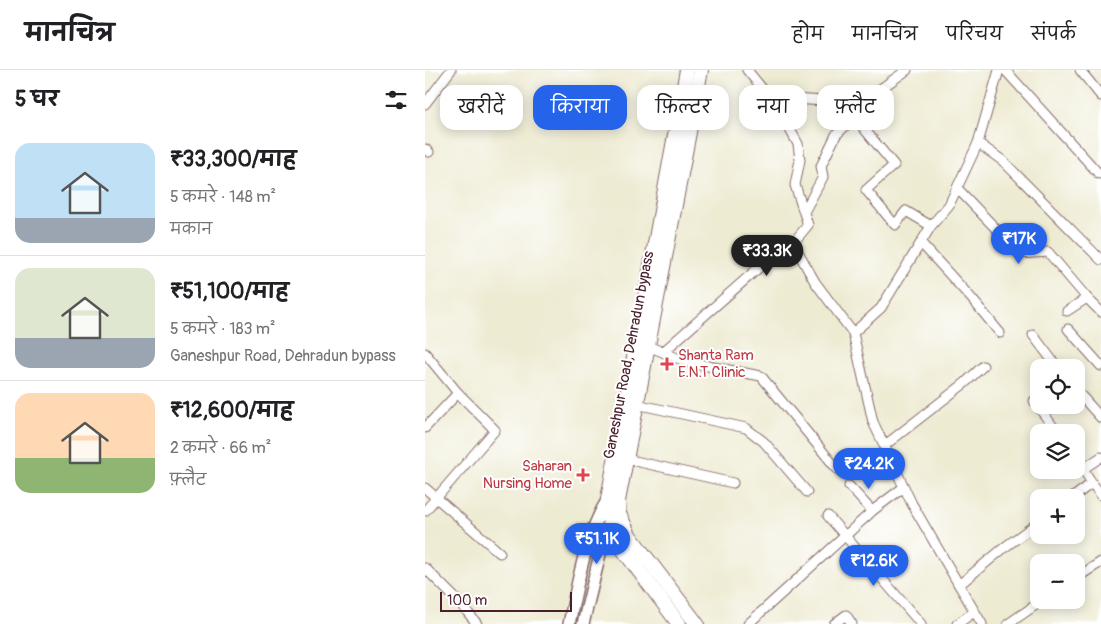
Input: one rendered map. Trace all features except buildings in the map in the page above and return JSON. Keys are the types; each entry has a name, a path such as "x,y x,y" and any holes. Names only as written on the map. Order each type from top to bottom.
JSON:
{"main road":[{"path":"679,624 619,544 610,527 607,499 687,70"},
{"name":"Ganeshpur Road, Dehradun bypass","path":"697,624 629,535 619,514 618,501 701,70"}],"street":[{"path":"425,104 451,70"},
{"path":"747,70 759,85"},
{"path":"886,85 907,70"},
{"path":"853,333 881,308 931,226 949,205 978,143 999,70"},
{"path":"1005,70 1099,174"},
{"path":"1080,70 1101,96"},
{"path":"663,352 780,249 786,244 793,243 807,225 795,185 800,160 798,144 790,130"},
{"path":"803,212 823,177 821,166 836,135 841,130"},
{"path":"866,130 894,165 866,190 895,225 906,211 931,226"},
{"path":"978,143 1003,161 1101,260"},
{"path":"957,188 1020,254 1048,252 1101,312"},
{"path":"793,243 815,282 853,333 873,422 912,504 982,624"},
{"path":"921,243 973,299 1000,333"},
{"path":"1067,311 1087,298"},
{"path":"1068,329 1101,366"},
{"path":"1033,335 1051,359"},
{"path":"647,346 687,362 761,376 837,469"},
{"path":"425,511 495,430 426,357"},
{"path":"884,446 965,383 983,366"},
{"path":"425,428 458,393"},
{"path":"1085,400 1101,418"},
{"path":"636,404 746,428 764,442 807,492"},
{"path":"1085,468 1101,457"},
{"path":"626,459 733,483"},
{"path":"1085,472 1101,495"},
{"path":"1084,489 1092,483"},
{"path":"849,486 872,511"},
{"path":"747,624 872,511 904,487"},
{"path":"425,488 499,553"},
{"path":"569,624 578,583 597,517 607,499"},
{"path":"583,624 601,550 610,527 619,514"},
{"path":"828,516 921,624"},
{"path":"959,585 1030,529"},
{"path":"1085,572 1101,562"},
{"path":"425,568 461,604 477,624"},
{"path":"1007,624 1030,609"},
{"path":"957,624 975,612"},
{"path":"834,624 846,615 852,624"}],"place":[{"name":"Shanta Ram E.N.T Clinic","path":"667,364"},
{"name":"Saharan Nursing Home","path":"583,475"}]}
